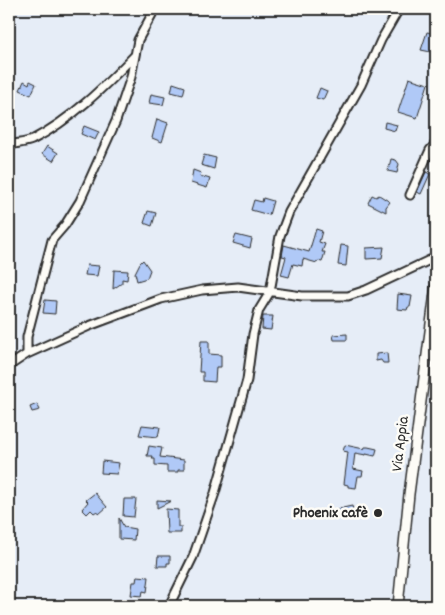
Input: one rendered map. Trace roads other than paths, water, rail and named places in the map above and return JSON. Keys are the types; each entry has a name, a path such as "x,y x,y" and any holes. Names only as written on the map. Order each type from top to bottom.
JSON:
{"main road":[{"name":"Via Appia","path":"398,606 409,494 436,285"}],"street":[{"path":"27,354 27,337 52,240 65,225 80,201 116,121 131,77 138,40 155,9"},
{"path":"169,606 193,557 215,493 248,380 259,310 270,292 280,236 289,212 361,85 381,40 399,9"},
{"path":"9,145 30,141 62,120 108,83 135,55"},
{"path":"410,195 430,150 436,143"},
{"path":"9,366 27,354 89,326 161,299 202,290 238,287 302,296 348,296 366,290 436,257"}],"place":[{"name":"Phoenix cafè","path":"378,513"}]}
